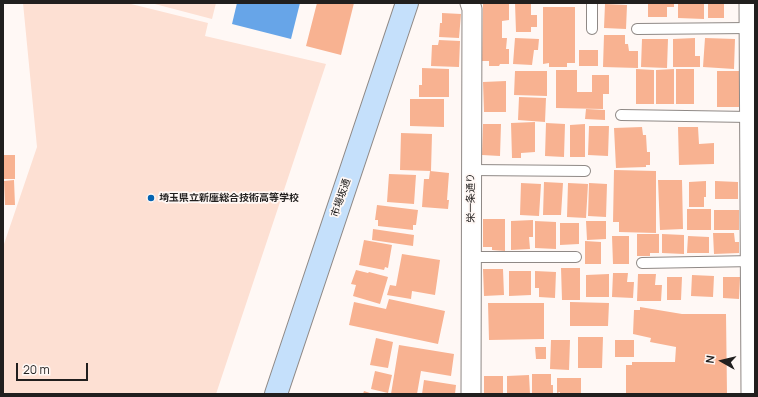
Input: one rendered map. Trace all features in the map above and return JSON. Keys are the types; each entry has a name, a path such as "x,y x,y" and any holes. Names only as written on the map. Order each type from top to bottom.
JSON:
{"street":[{"name":"市場坂通","path":"276,394 407,3"},
{"name":"栄一条通り","path":"470,3 472,9 471,394"},
{"path":"749,3 752,91 753,262 753,360 751,394"}],"lane":[{"path":"592,3 592,29"},
{"path":"637,29 749,28"},
{"path":"621,115 752,123"},
{"path":"471,170 585,171"},
{"path":"471,257 576,257"},
{"path":"642,263 753,262"}],"shaded area":[{"name":"埼玉県立新座総合技術高等学校","path":"23,3 127,3 208,23 205,36 326,64 216,394 3,394 3,247 37,147"},
{"path":"151,3 216,3 212,19"}],"water":[{"path":"237,3 300,3 291,39 232,24"}],"building":[{"path":"317,3 354,3 341,55 306,46"},
{"path":"515,3 531,3 531,15 537,15 537,27 531,27 531,32 516,32"},
{"path":"648,3 674,3 674,7 667,7 667,17 648,17"},
{"path":"678,3 704,3 704,19 678,18"},
{"path":"708,3 724,3 724,18 708,18"},
{"path":"483,4 509,4 509,20 502,21 502,38 507,38 506,49 509,49 509,64 489,66 489,61 482,61"},
{"path":"605,4 627,5 626,29 604,28"},
{"path":"543,7 575,7 575,63 567,63 567,67 549,67 549,63 543,64"},
{"path":"442,13 461,14 459,38 439,37 440,23 442,23"},
{"path":"604,35 625,35 625,44 628,44 629,51 638,51 638,68 603,67"},
{"path":"515,38 539,39 538,50 534,50 532,65 513,64"},
{"path":"695,38 695,56 700,56 700,67 673,67 673,39"},
{"path":"705,38 735,39 734,69 703,67"},
{"path":"642,39 668,39 667,68 641,67"},
{"path":"439,40 460,41 459,67 431,66 432,45 438,45"},
{"path":"579,50 598,50 598,66 579,66"},
{"path":"422,68 449,69 449,97 419,97 419,85 422,85"},
{"path":"636,69 654,70 654,104 636,104"},
{"path":"674,69 674,104 656,104 656,70"},
{"path":"676,69 694,69 694,104 676,104"},
{"path":"556,70 577,70 577,92 592,92 592,75 609,75 609,94 603,94 603,109 556,108"},
{"path":"515,71 547,71 547,96 514,95"},
{"path":"717,71 739,71 739,107 717,107"},
{"path":"506,81 506,112 484,112 483,82"},
{"path":"519,97 546,98 545,122 518,120"},
{"path":"410,99 444,99 444,127 410,126"},
{"path":"586,109 605,110 605,120 585,119"},
{"path":"535,122 535,152 521,153 521,158 512,158 511,123"},
{"path":"546,123 565,124 564,157 545,156"},
{"path":"483,124 501,124 500,156 482,155"},
{"path":"585,124 585,157 570,157 570,125"},
{"path":"589,126 609,126 608,156 588,155"},
{"path":"642,127 643,135 646,135 647,152 650,152 650,165 646,165 646,167 616,168 614,128"},
{"path":"678,127 698,127 699,144 714,143 714,164 679,165"},
{"path":"401,133 432,134 431,171 400,170"},
{"path":"3,155 15,155 15,179 3,179"},
{"path":"614,170 656,171 656,233 619,232 619,222 613,222"},
{"path":"430,171 449,173 447,200 449,200 448,209 422,207 424,179 429,179"},
{"path":"389,174 416,175 414,204 387,202"},
{"path":"14,180 15,205 5,205 4,181"},
{"path":"658,180 682,180 683,229 660,230"},
{"path":"706,181 706,197 704,197 704,207 689,207 689,182"},
{"path":"715,181 738,182 738,199 715,199"},
{"path":"544,182 563,183 561,215 543,215"},
{"path":"521,183 541,184 539,216 520,215"},
{"path":"568,183 588,184 586,218 567,217"},
{"path":"589,183 607,184 606,217 588,216"},
{"path":"377,205 418,210 416,225 413,225 413,230 378,226 378,220 375,220"},
{"path":"687,209 711,209 711,230 687,230"},
{"path":"714,210 739,210 739,230 714,230"},
{"path":"483,219 505,219 505,251 492,250 492,247 483,247"},
{"path":"533,220 533,237 529,237 530,249 511,250 511,221"},
{"path":"535,221 556,222 556,249 535,248"},
{"path":"586,221 606,221 606,239 587,240"},
{"path":"560,223 579,223 579,244 560,245"},
{"path":"373,229 414,235 413,246 372,240"},
{"path":"713,233 734,233 735,242 739,242 739,253 714,254"},
{"path":"637,234 659,234 659,253 650,253 650,256 637,256"},
{"path":"662,234 684,235 684,254 662,253"},
{"path":"612,236 629,236 629,264 613,264"},
{"path":"688,236 709,237 709,253 687,253"},
{"path":"364,240 392,245 388,268 385,267 384,270 359,265"},
{"path":"585,241 601,242 601,264 585,264"},
{"path":"402,254 440,260 435,295 412,291 411,299 387,295 390,285 396,286"},
{"path":"561,268 580,268 580,300 562,300"},
{"path":"483,269 503,269 504,295 484,296"},
{"path":"356,270 388,277 380,304 353,296 356,285 351,284"},
{"path":"509,271 531,271 531,295 509,296"},
{"path":"535,271 556,272 555,298 539,297 539,288 535,288"},
{"path":"613,273 628,273 627,282 634,282 633,298 612,297"},
{"path":"609,274 609,297 586,297 586,275"},
{"path":"638,274 656,274 655,285 662,285 661,301 637,301"},
{"path":"692,275 714,276 713,297 691,296"},
{"path":"667,277 682,277 681,300 667,300"},
{"path":"723,277 740,277 739,299 723,298"},
{"path":"389,299 445,311 438,344 349,325 354,302 386,309"},
{"path":"570,302 609,303 608,326 570,326"},
{"path":"488,303 544,303 544,339 489,340"},
{"path":"640,307 682,314 726,314 727,394 626,394 626,365 632,365 632,362 675,362 676,347 650,342 651,338 633,334 634,310 640,310"},
{"path":"578,337 603,337 602,368 578,368"},
{"path":"376,338 393,342 388,368 370,365"},
{"path":"551,340 570,340 569,370 550,369"},
{"path":"615,340 634,340 634,357 615,357"},
{"path":"399,345 454,354 451,376 421,371 417,394 391,394"},
{"path":"535,347 546,347 546,359 536,359"},
{"path":"375,371 392,375 388,393 371,389"},
{"path":"532,374 551,374 553,394 532,394"},
{"path":"529,375 530,394 507,394 507,376"},
{"path":"484,376 503,376 503,394 484,394"},
{"path":"557,378 581,378 581,394 557,393"},
{"path":"424,380 456,385 455,394 422,394"},
{"path":"364,391 373,394 363,394"}],"place":[{"name":"埼玉県立新座総合技術高等学校","path":"151,198"}]}
